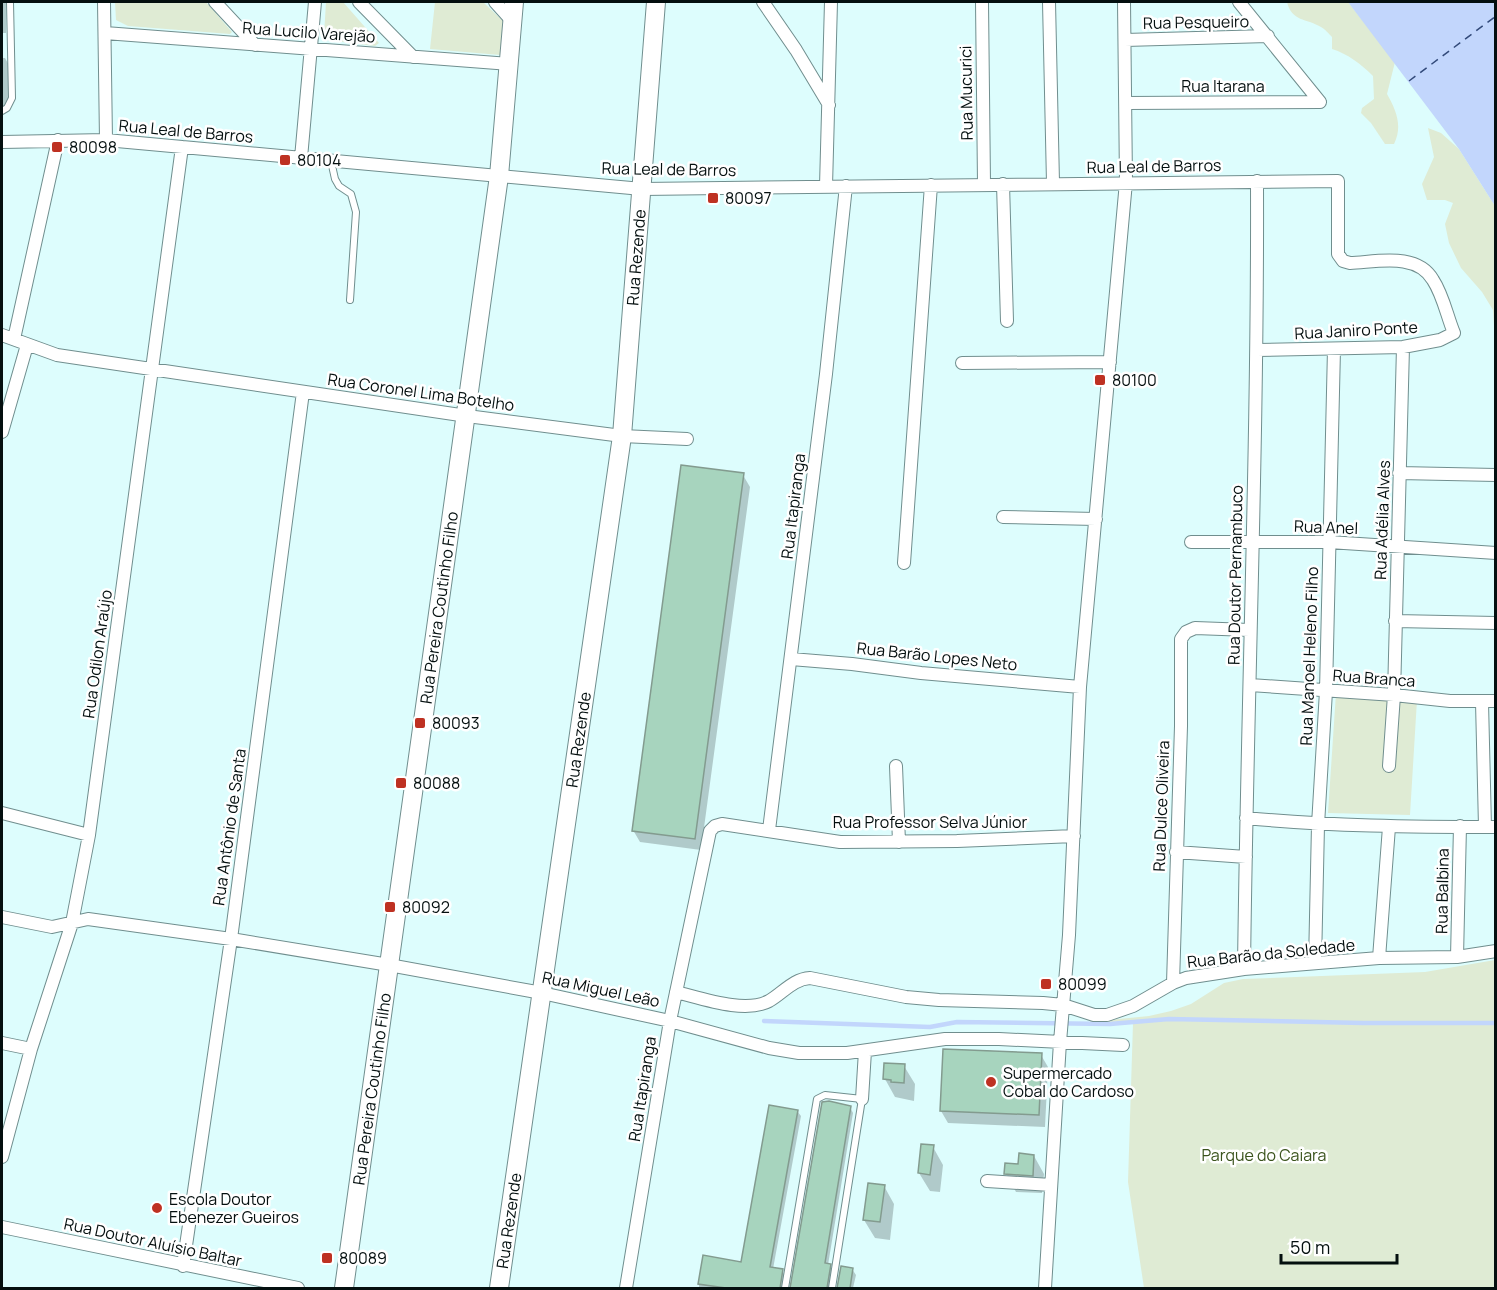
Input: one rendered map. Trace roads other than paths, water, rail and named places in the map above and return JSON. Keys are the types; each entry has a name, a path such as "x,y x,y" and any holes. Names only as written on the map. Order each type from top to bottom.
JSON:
{"street":[{"path":"104,2 105,140"},
{"path":"215,2 255,45"},
{"path":"301,158 315,2"},
{"path":"358,2 413,57"},
{"path":"495,2 513,22"},
{"name":"Rua Pereira Coutinho Filho","path":"344,1288 499,176 514,2"},
{"name":"Rua Rezende","path":"499,1288 622,436 656,2"},
{"path":"763,2 830,106"},
{"path":"826,186 830,106 831,2"},
{"name":"Rua Mucurici","path":"982,2 984,184"},
{"path":"1049,2 1053,183"},
{"path":"1045,1288 1074,836 1080,687 1126,182 1124,2"},
{"path":"1239,2 1268,36"},
{"name":"Rua Lucilo Varejão","path":"105,33 510,64"},
{"name":"Rua Pesqueiro","path":"1125,40 1268,36"},
{"name":"Rua Itarana","path":"1126,103 1320,102 1268,36"},
{"path":"14,339 58,140"},
{"name":"Rua Leal de Barros","path":"2,142 105,140 642,189 1338,181 1338,254 1343,261 1350,263 1401,261 1417,264 1434,280 1454,333"},
{"name":"Rua Odilon Araújo","path":"2,1157 31,1049 72,922 89,835 182,147"},
{"name":"Rua Doutor Pernambuco","path":"1244,969 1250,685 1249,630 1257,350 1257,181"},
{"path":"1003,184 1007,321"},
{"path":"904,563 931,185"},
{"name":"Rua Itapiranga","path":"769,830 826,374 846,186"},
{"name":"Rua Janiro Ponte","path":"1257,350 1403,347 1440,340 1454,333"},
{"name":"Rua Coronel Lima Botelho","path":"2,335 57,355 467,416 622,436 687,439"},
{"path":"2,432 27,345"},
{"name":"Rua Adélia Alves","path":"1389,766 1394,695 1403,347"},
{"name":"Rua Manoel Heleno Filho","path":"1315,963 1318,825 1326,691 1334,349"},
{"path":"962,363 1110,362"},
{"name":"Rua Antônio de Santa","path":"183,1266 231,939 303,392"},
{"path":"1399,473 1496,475"},
{"path":"1003,517 1096,519"},
{"name":"Rua Anel","path":"1191,542 1329,542 1496,553"},
{"path":"1395,621 1496,623"},
{"name":"Rua Dulce Oliveira","path":"1173,982 1181,726 1181,639 1186,632 1195,628 1249,630"},
{"name":"Rua Barão Lopes Neto","path":"790,659 1080,687"},
{"name":"Rua Branca","path":"1250,685 1450,701 1496,701"},
{"path":"1246,818 1318,825 1490,826 1482,702"},
{"path":"896,766 899,842"},
{"path":"2,813 89,835"},
{"name":"Rua Professor Selva Júnior","path":"715,826 722,824 769,830 840,842 1074,836"},
{"name":"Rua Itapiranga","path":"626,1288 670,1021 711,831 715,826"},
{"name":"Rua Balbina","path":"1457,957 1460,826"},
{"path":"1379,958 1389,827"},
{"path":"1176,852 1246,856"},
{"name":"Rua Miguel Leão","path":"2,917 52,927 88,919 231,939 389,965 542,993 670,1021 769,1048 800,1053 847,1053 945,1039 1060,1039 1123,1045"},
{"name":"Rua Barão da Soledade","path":"676,992 740,1006 751,1006 767,1002 798,981 810,978 906,997 1063,1007 1095,1015 1107,1015 1133,1006 1173,982 1186,978 1244,969 1379,958 1457,957 1496,951"},
{"path":"2,1043 31,1049"},
{"path":"862,1099 866,1051"},
{"path":"987,1181 1051,1185"},
{"name":"Rua Doutor Aluísio Baltar","path":"2,1227 298,1288"}],"lane":[{"path":"2,111 7,108 12,98 10,2"},
{"path":"331,160 335,179 339,186 351,194 356,212 350,300"},
{"path":"785,1288 817,1099 825,1095 862,1099 832,1288"}],"water":[{"path":"1348,2 1495,2 1495,206 1459,149"}],"waterway":[{"path":"764,1021 930,1027 957,1022 1110,1024 1169,1019 1496,1023"}],"place":[{"name":"80098","path":"57,147"},
{"name":"80104","path":"285,160"},
{"name":"80097","path":"713,198"},
{"name":"80100","path":"1100,380"},
{"name":"80093","path":"420,723"},
{"name":"80088","path":"401,783"},
{"name":"80092","path":"390,907"},
{"name":"80099","path":"1046,984"},
{"name":"Supermercado Cobal do Cardoso","path":"991,1082"},
{"name":"Escola Doutor Ebenezer Gueiros","path":"157,1208"},
{"name":"80089","path":"327,1258"}],"park label":[{"name":"Parque do Caiara","path":"1264,1155"}]}
